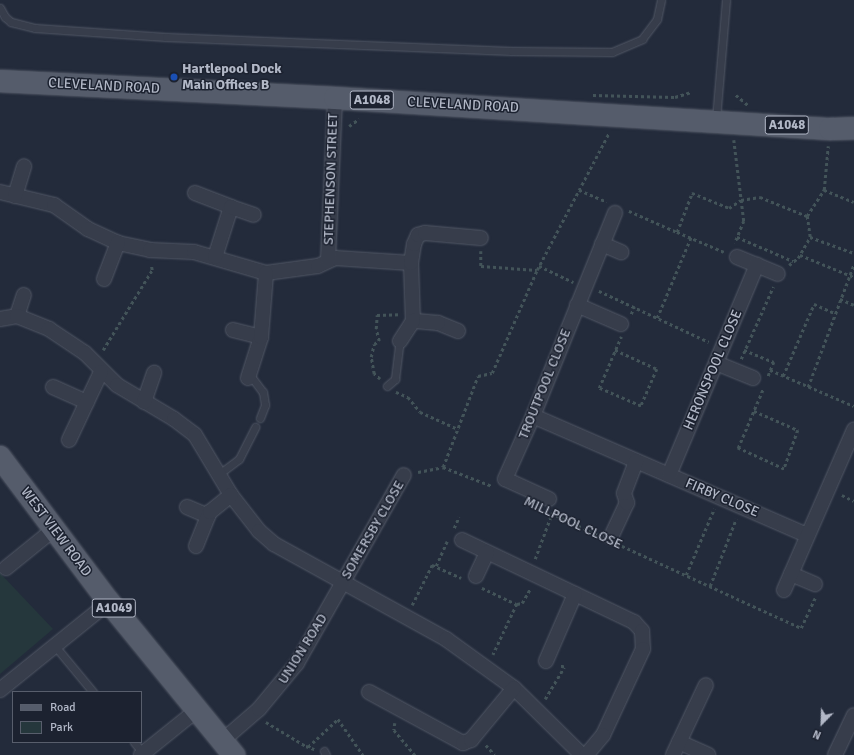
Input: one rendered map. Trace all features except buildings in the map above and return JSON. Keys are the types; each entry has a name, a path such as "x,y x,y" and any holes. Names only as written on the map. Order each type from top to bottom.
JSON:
{"main road":[{"name":"CLEVELAND ROAD","path":"0,81 335,98 716,120 830,129 854,128"},
{"name":"WEST VIEW ROAD","path":"0,457 53,530 109,602 228,748"}],"street":[{"name":"STEPHENSON STREET","path":"328,260 335,98"},
{"path":"14,196 24,166"},
{"path":"0,192 54,205 88,229 118,243 150,250 194,252 266,273 318,266 328,260 336,258 411,263"},
{"path":"195,193 254,215"},
{"path":"215,257 232,207"},
{"name":"TROUTPOOL CLOSE","path":"548,505 505,479 533,416 617,209"},
{"path":"400,341 413,321 411,263 418,235 425,233 481,238"},
{"path":"104,279 118,243"},
{"path":"602,244 621,252"},
{"path":"734,256 780,277"},
{"name":"HERONSPOOL CLOSE","path":"669,475 757,266"},
{"path":"249,377 261,337 266,273"},
{"path":"17,316 24,295"},
{"path":"577,305 624,326"},
{"path":"0,319 17,316 48,329 85,353 101,372 195,435 231,495 259,531 274,544 342,584 446,639 514,688 582,755"},
{"path":"413,321 438,323 458,331"},
{"path":"233,330 261,337"},
{"path":"716,363 753,378"},
{"path":"69,440 101,372"},
{"path":"144,402 154,373"},
{"path":"53,387 87,402"},
{"name":"FIRBY CLOSE","path":"533,416 807,534"},
{"path":"784,590 807,534 854,430"},
{"path":"610,539 627,503 624,493 636,461"},
{"name":"SOMERSBY CLOSE","path":"342,584 410,475"},
{"path":"196,546 208,516 216,506 231,495"},
{"path":"187,507 208,516"},
{"path":"6,568 53,530"},
{"path":"462,540 634,622 642,631 644,639 643,649 603,735 586,755"},
{"path":"474,581 487,552"},
{"path":"791,574 815,584"},
{"name":"UNION ROAD","path":"228,748 297,663 342,584"},
{"path":"546,661 575,594"},
{"path":"0,690 109,602"},
{"path":"673,755 706,685"},
{"path":"369,692 463,744 471,740 514,688"},
{"path":"146,753 197,710"},
{"path":"835,755 854,715"},
{"path":"679,742 708,755"}],"lane":[{"path":"0,8 5,17 11,22 35,28 166,36 512,50 612,52 642,39 657,19 662,0"},
{"path":"716,120 726,0"},
{"path":"387,386 395,379 400,341"},
{"path":"249,377 263,392 265,405 260,418"},
{"path":"219,474 239,460 255,427"},
{"path":"54,646 92,691"},
{"path":"135,743 146,753"}],"path":[{"path":"443,467 478,376 492,373 537,270 611,129"},
{"path":"578,190 617,209 691,237 734,256 738,237 744,221 733,136"},
{"path":"736,370 772,287 793,261 800,255 810,237 807,216 824,190 829,144"},
{"path":"824,190 854,202"},
{"path":"677,232 692,193 728,208 741,200 760,197 807,216"},
{"path":"657,318 691,237"},
{"path":"738,237 793,261"},
{"path":"810,237 854,253"},
{"path":"481,238 481,266 537,270"},
{"path":"800,255 854,277"},
{"path":"808,387 834,313 854,264"},
{"path":"539,266 634,307 722,348"},
{"path":"103,351 152,270"},
{"path":"840,299 854,305"},
{"path":"783,376 814,304 834,313"},
{"path":"616,350 657,368 640,406 599,388 616,350 624,326 634,307"},
{"path":"744,350 774,362 738,448 784,469 798,430 754,411"},
{"path":"770,370 854,406"},
{"path":"410,475 419,471 443,467 494,487"},
{"path":"842,495 854,501"},
{"path":"686,575 719,496"},
{"name":"MILLPOOL CLOSE","path":"548,505 552,513 801,628 820,587 815,584"},
{"path":"710,586 741,506"},
{"path":"487,668 517,604 522,603 533,574 552,513"},
{"path":"406,618 432,565 474,581 517,604"},
{"path":"537,711 564,667 546,661"},
{"path":"402,710 396,720 394,730 415,755"},
{"path":"256,712 268,724 308,747 325,753"},
{"path":"308,747 338,719 363,755"}],"green space":[{"path":"0,573 53,629 0,674"}],"place":[{"name":"Hartlepool Dock Main Offices B","path":"174,77"}]}
